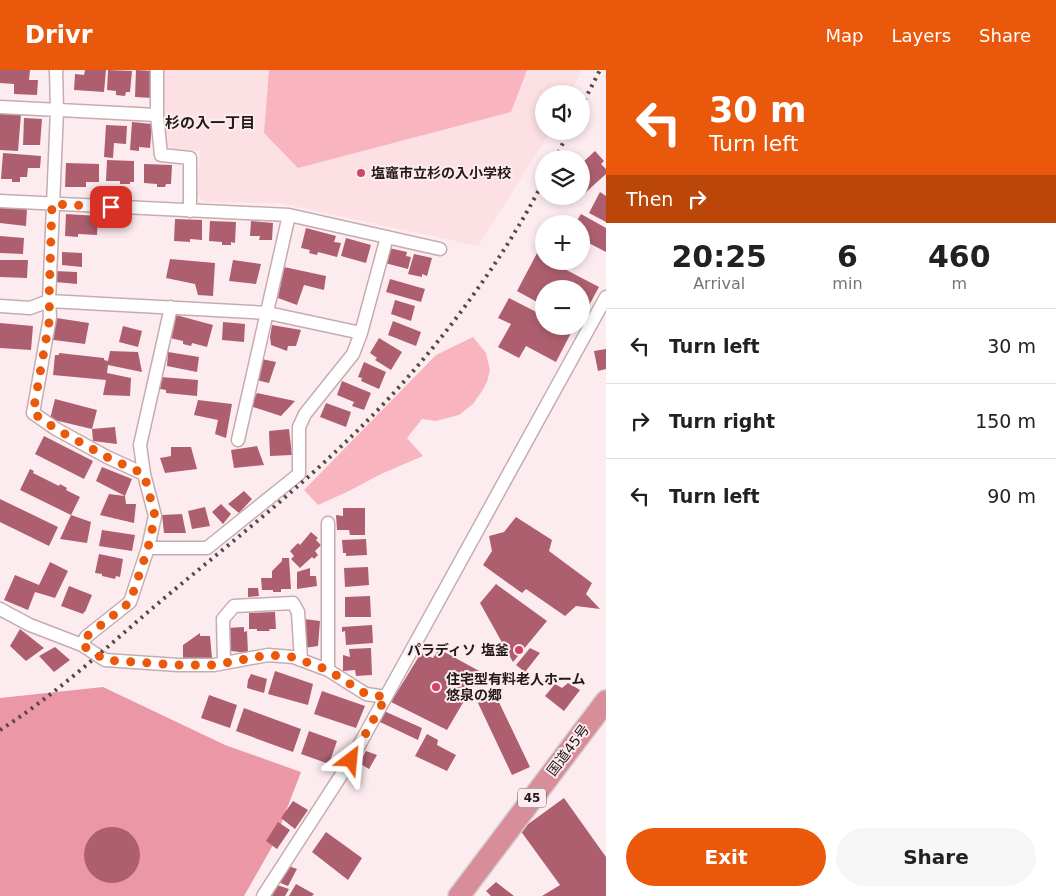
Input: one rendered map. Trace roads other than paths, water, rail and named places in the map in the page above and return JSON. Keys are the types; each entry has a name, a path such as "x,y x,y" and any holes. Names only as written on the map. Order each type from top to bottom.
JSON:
{"highway":[{"name":"国道45号","path":"458,896 606,701"}],"street":[{"path":"56,70 57,110 52,204 50,317 33,413 56,429 107,457 144,474"},
{"path":"157,70 157,115 161,155 190,158 190,211"},
{"path":"0,107 157,115"},
{"path":"0,201 289,215 440,249"},
{"path":"238,440 289,215"},
{"path":"148,548 207,548 299,474 299,427 305,414 352,354 361,333 387,237"},
{"path":"263,896 351,760 606,297"},
{"path":"0,306 30,308 49,301 268,313 361,333"},
{"path":"82,645 86,637 130,602 148,548 155,516 144,474 140,445 171,307"},
{"path":"328,524 328,670"},
{"path":"224,663 223,619 234,606 293,603 298,612 301,660"},
{"path":"0,609 30,625 82,645 105,660 178,665 214,665 268,655 293,657 328,670 366,694 386,697"}],"railway":[{"path":"590,89 600,70"},
{"path":"560,150 564,140"},
{"path":"0,730 86,666 290,493 360,428 412,373 437,343 485,279 535,196"}],"place":[{"name":"塩竈市立杉の入小学校","path":"361,173"},
{"name":"パラディソ 塩釜","path":"519,650"},
{"name":"住宅型有料老人ホーム 悠泉の郷","path":"436,687"}],"district":[{"name":"杉の入一丁目","path":"210,123"}]}
